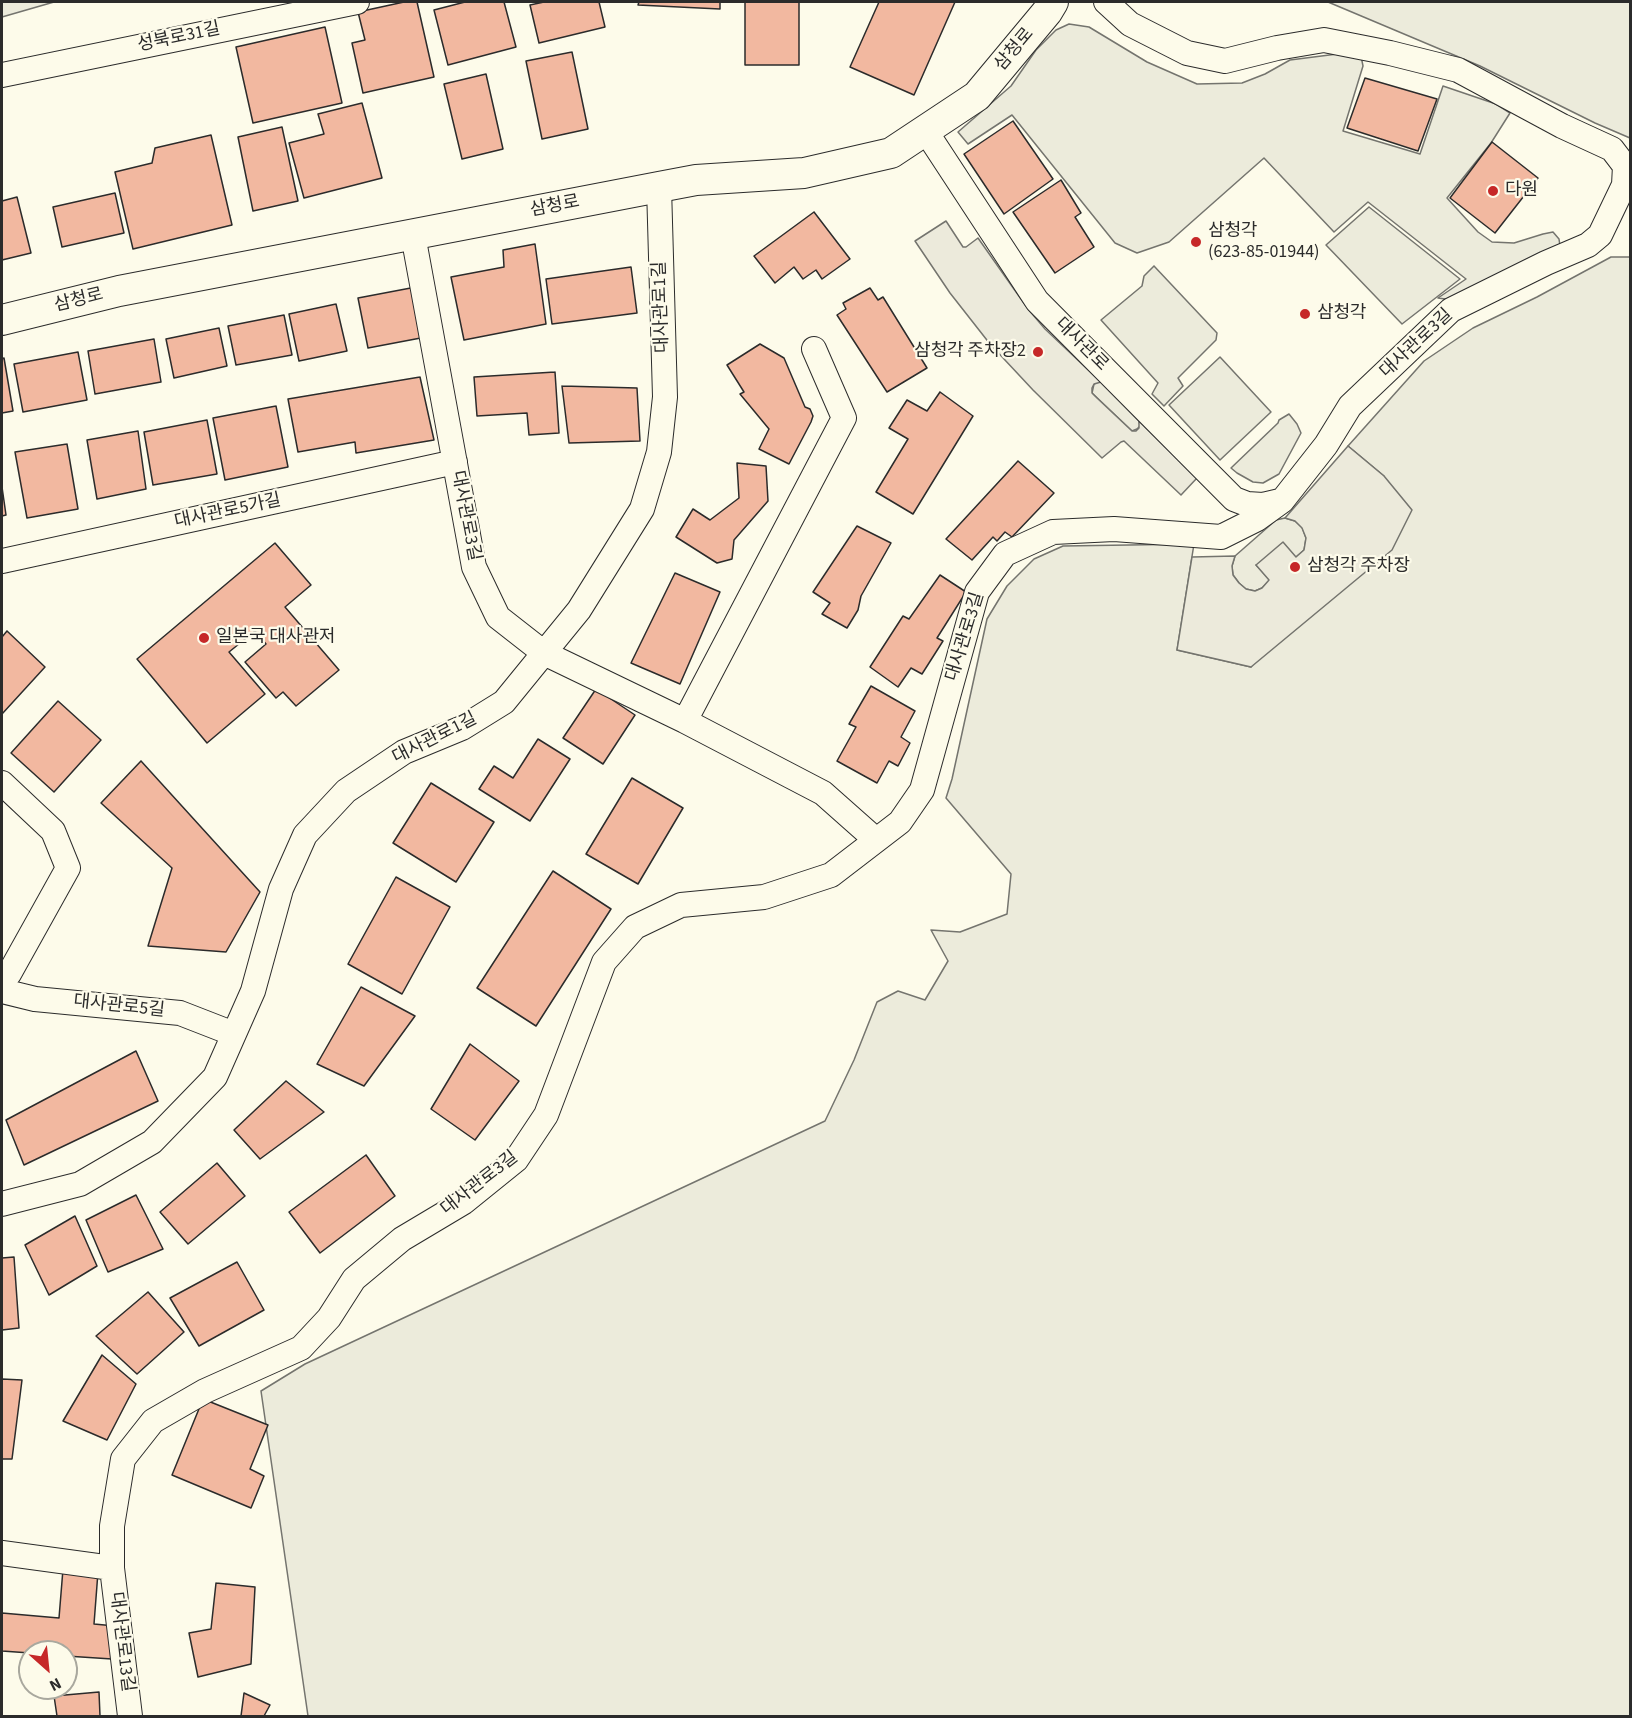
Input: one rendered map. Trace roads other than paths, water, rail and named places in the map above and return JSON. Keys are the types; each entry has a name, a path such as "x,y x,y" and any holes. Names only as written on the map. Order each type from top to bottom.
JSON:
{"street":[{"name":"삼청로","path":"2,320 118,291 696,180 804,173 891,153 977,96 1053,2"},
{"name":"대사관로3길","path":"112,1568 112,1526 123,1459 153,1421 205,1391 301,1348 329,1318 354,1279 402,1239 464,1202 516,1160 546,1115 604,962 634,927 681,905 764,897 831,875 900,822 922,790 977,592 1005,554 1053,532 1114,529 1221,537 1257,519 1282,501 1326,445 1350,406 1451,310 1546,262 1588,245 1600,235 1624,185 1625,166 1612,148 1562,126 1458,70 1324,40 1277,48 1225,61 1187,53 1130,24 1106,2"},
{"name":"성북로31길","path":"2,75 344,3"},
{"name":"대사관로","path":"925,130 1037,301 1234,499 1247,504 1263,506 1282,501"},
{"name":"대사관로1길","path":"2,1204 80,1184 152,1142 215,1077 253,991 281,889 304,835 346,791 394,758 462,728 504,702 579,610 642,509 659,452 665,397 659,187"},
{"name":"대사관로3길","path":"412,235 474,567 498,617 544,653 685,721 823,793 876,840"},
{"path":"685,721 844,418 814,350"},
{"name":"대사관로5가길","path":"2,561 454,462"},
{"path":"2,783 53,831 68,868 9,974 2,979"},
{"name":"대사관로5길","path":"2,991 35,999 180,1013 234,1034"},
{"path":"2,1553 112,1568"},
{"name":"대사관로13길","path":"112,1568 130,1716"}],"place":[{"name":"다원","path":"1493,191"},
{"name":"삼청각 (623-85-01944)","path":"1196,242"},
{"name":"삼청각","path":"1305,314"},
{"name":"삼청각 주차장2","path":"1038,352"},
{"name":"삼청각 주차장","path":"1295,567"},
{"name":"일본국 대사관저","path":"204,638"}]}
